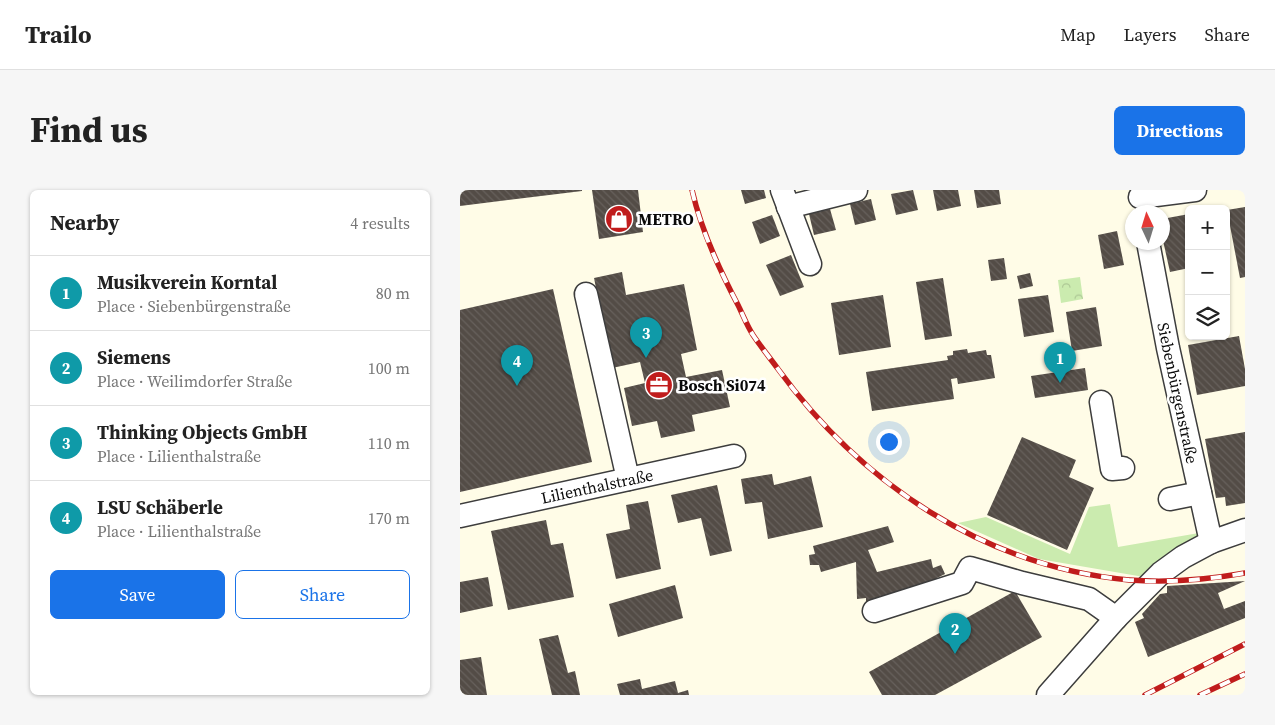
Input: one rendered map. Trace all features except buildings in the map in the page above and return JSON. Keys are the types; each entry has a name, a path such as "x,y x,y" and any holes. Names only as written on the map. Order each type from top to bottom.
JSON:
{"street":[{"path":"810,264 785,198 856,190"},
{"path":"1141,200 1195,190"},
{"name":"Siebenbürgenstraße","path":"1150,250 1168,348 1211,542"},
{"path":"586,294 628,479"},
{"path":"1101,402 1112,469 1123,468"},
{"name":"Lilienthalstraße","path":"460,516 734,456"},
{"path":"1170,499 1200,492"},
{"path":"1048,695 1116,618 1161,573 1183,557 1211,542 1245,530"},
{"path":"874,611 962,583 970,568 1089,599 1116,618"}],"green space":[{"path":"1080,277 1083,299 1061,303 1058,280"},
{"path":"1110,504 1118,547 1199,533 1201,536 1144,577 1039,559 958,523 986,517 1070,554 1089,507"}],"railway":[{"path":"692,190 700,220 717,263 749,328 762,348 811,410 848,448 888,482 931,512 977,538 1025,558 1076,572 1129,580 1158,581 1201,579 1245,573"},
{"path":"1145,695 1245,644"},
{"path":"1200,695 1245,674"}],"place":[{"name":"METRO","path":"619,219"},
{"name":"Thinking Objects GmbH","path":"646,358"},
{"name":"Musikverein Korntal","path":"1060,383"},
{"name":"Bosch Si074","path":"659,385"},
{"name":"LSU Schäberle","path":"517,386"},
{"name":"Siemens","path":"955,654"}]}
